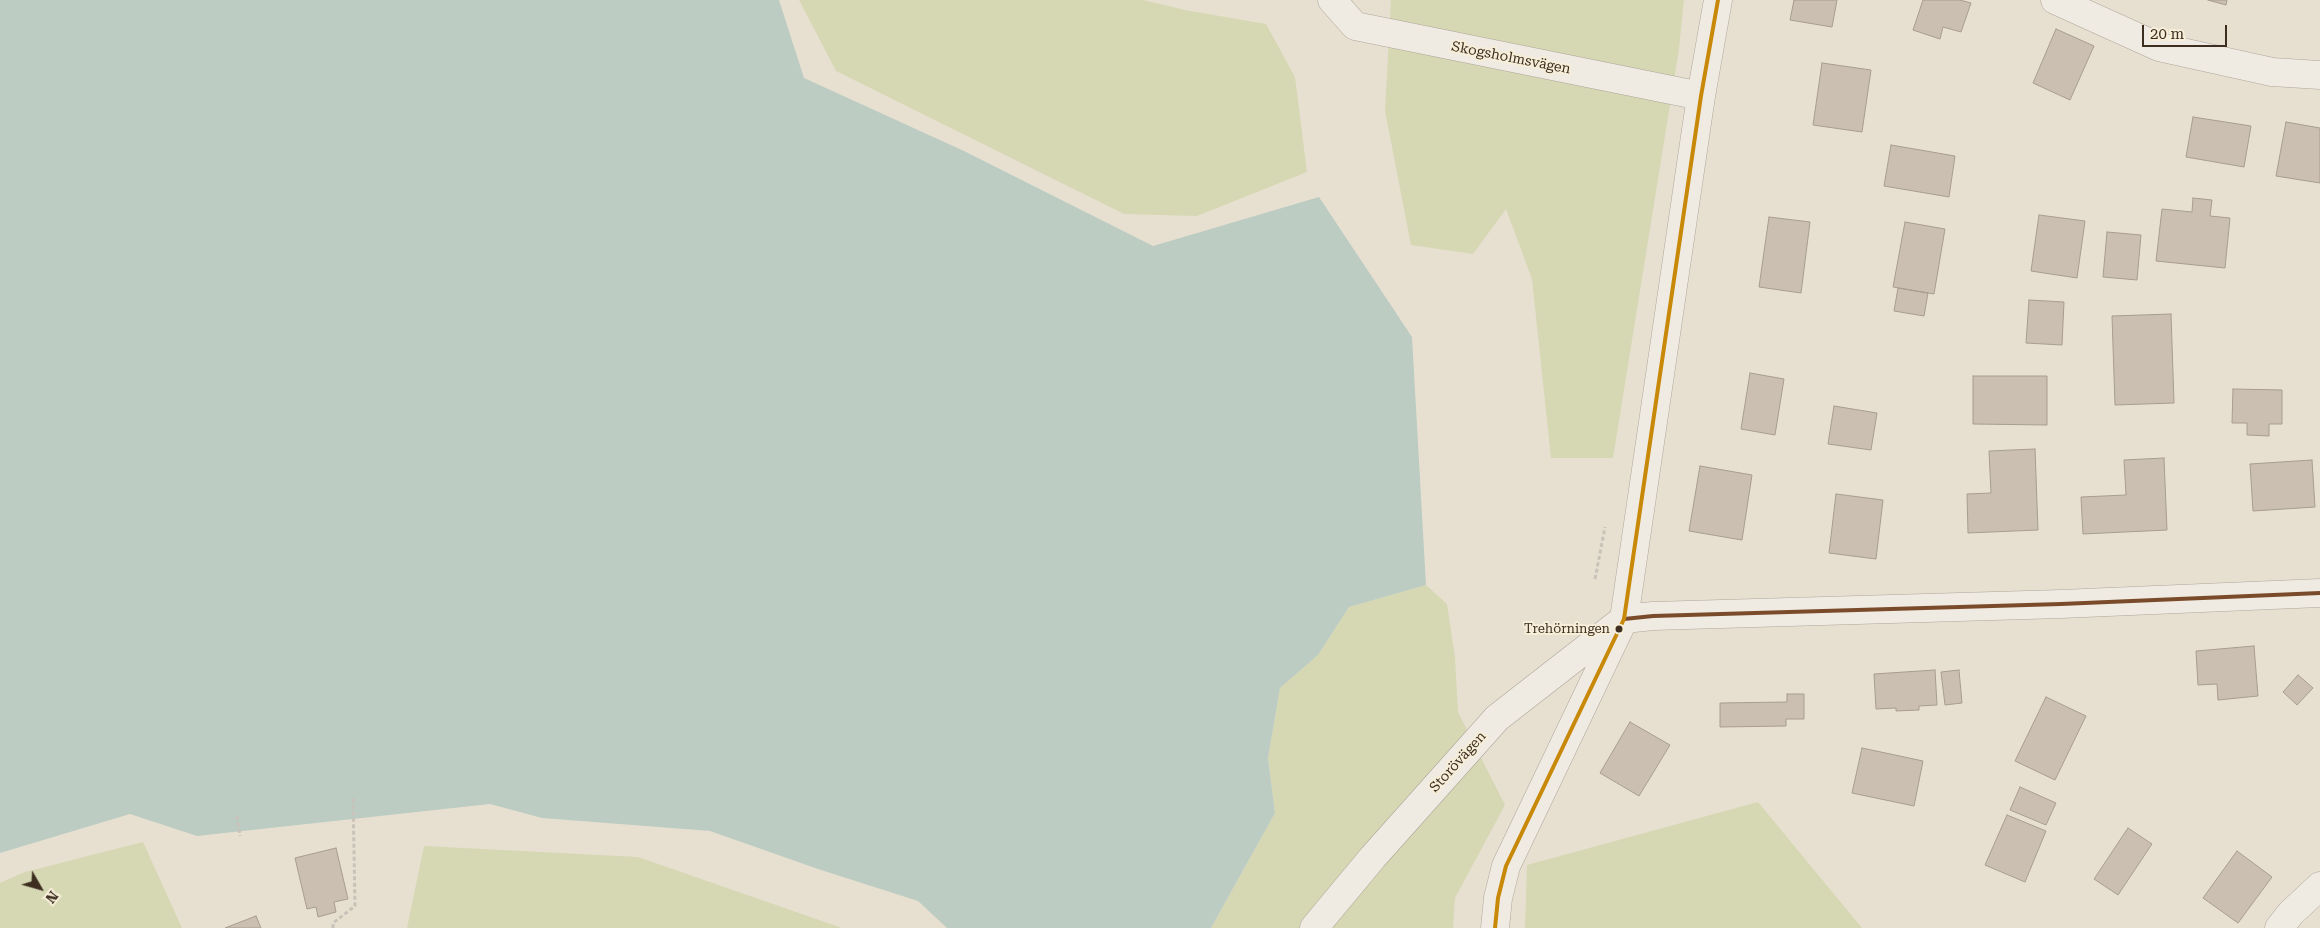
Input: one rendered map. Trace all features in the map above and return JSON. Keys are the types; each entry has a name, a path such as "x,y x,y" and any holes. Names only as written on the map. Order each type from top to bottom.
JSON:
{"street":[{"name":"Skogsholmsvägen","path":"1332,0 1355,26 1702,96"},
{"path":"1495,928 1498,898 1506,866 1624,619 1718,0"},
{"path":"2055,0 2159,47 2272,72 2320,75"},
{"path":"1624,619 1662,616 2061,604 2320,593"},
{"name":"Storövägen","path":"1314,928 1373,857 1497,718 1624,619"},
{"path":"2279,928 2291,913 2320,886"}],"path":[{"path":"1595,579 1606,527"},
{"path":"332,928 333,923 356,906 353,797"},
{"path":"237,816 240,836"}],"green space":[{"path":"799,0 1143,0 1185,10 1266,24 1295,77 1307,172 1197,216 1124,214 836,71"},
{"path":"1391,0 1684,0 1679,49 1613,458 1551,458 1532,279 1506,209 1473,254 1411,245 1385,111"},
{"path":"1426,585 1447,604 1455,657 1458,712 1505,805 1455,898 1453,928 1211,928 1275,813 1268,758 1280,688 1318,655 1349,607"},
{"path":"1758,802 1862,928 1525,928 1527,865"},
{"path":"143,842 182,928 0,928 0,883 25,872"},
{"path":"424,846 638,857 842,928 407,928"}],"shaded area":[{"path":"0,0 779,0 804,78 964,151 1153,246 1319,197 1412,337 1426,585 1349,607 1318,655 1280,688 1268,758 1275,813 1211,928 947,928 918,901 818,869 710,831 542,818 490,804 197,836 130,814 0,853"}],"building":[{"path":"1794,0 1837,0 1832,27 1790,20"},
{"path":"1923,0 1960,0 1971,3 1961,32 1943,27 1940,39 1913,30"},
{"path":"2208,0 2227,0 2226,5"},
{"path":"2056,29 2094,46 2070,100 2033,83"},
{"path":"1822,63 1871,70 1862,132 1813,125"},
{"path":"2193,117 2251,126 2244,167 2186,157"},
{"path":"2286,122 2320,128 2320,183 2276,176"},
{"path":"1891,145 1955,156 1949,197 1884,186"},
{"path":"2193,198 2212,200 2210,216 2230,218 2225,268 2156,261 2162,209 2192,212"},
{"path":"2039,215 2085,221 2077,278 2031,271"},
{"path":"1769,217 1810,222 1801,293 1759,287"},
{"path":"1905,222 1945,229 1934,294 1893,287"},
{"path":"2107,232 2141,235 2137,280 2103,277"},
{"path":"1898,288 1928,293 1924,316 1894,311"},
{"path":"2029,300 2064,302 2062,345 2026,343"},
{"path":"2171,314 2174,403 2115,405 2112,316"},
{"path":"1750,373 1784,379 1775,435 1741,429"},
{"path":"1973,376 2047,376 2047,425 1973,424"},
{"path":"2233,389 2282,390 2282,424 2269,424 2269,436 2247,435 2247,423 2232,423"},
{"path":"1834,406 1877,413 1871,450 1828,444"},
{"path":"2035,449 2038,530 1968,533 1967,494 1991,493 1989,451"},
{"path":"2164,458 2167,530 2083,534 2081,497 2126,495 2124,460"},
{"path":"2312,460 2315,507 2253,511 2250,464"},
{"path":"1700,466 1752,475 1742,540 1689,531"},
{"path":"1836,494 1883,500 1876,559 1829,553"},
{"path":"2254,646 2258,696 2218,700 2217,684 2198,685 2196,651"},
{"path":"1935,670 1937,705 1919,706 1919,710 1896,711 1896,708 1876,709 1874,674"},
{"path":"1959,670 1962,703 1945,705 1941,672"},
{"path":"2298,675 2313,688 2297,705 2283,692"},
{"path":"1787,694 1804,694 1804,719 1786,719 1786,726 1720,727 1720,703 1787,702"},
{"path":"2046,697 2086,716 2055,780 2015,761"},
{"path":"1630,722 1670,745 1639,796 1600,773"},
{"path":"1862,748 1923,761 1914,806 1852,793"},
{"path":"2020,787 2056,803 2046,825 2010,810"},
{"path":"2007,815 2046,831 2025,882 1985,865"},
{"path":"2128,828 2152,844 2118,895 2094,879"},
{"path":"336,848 348,899 334,902 336,912 318,917 316,907 307,909 295,858"},
{"path":"2237,851 2272,877 2238,923 2203,898"},
{"path":"256,916 261,928 225,928"}],"transit line":[{"path":"1495,928 1498,898 1506,866 1624,619 1701,96 1718,0"},
{"path":"1624,619 1653,616 2061,604 2320,593"}],"place":[{"name":"Trehörningen","path":"1619,629"}]}
